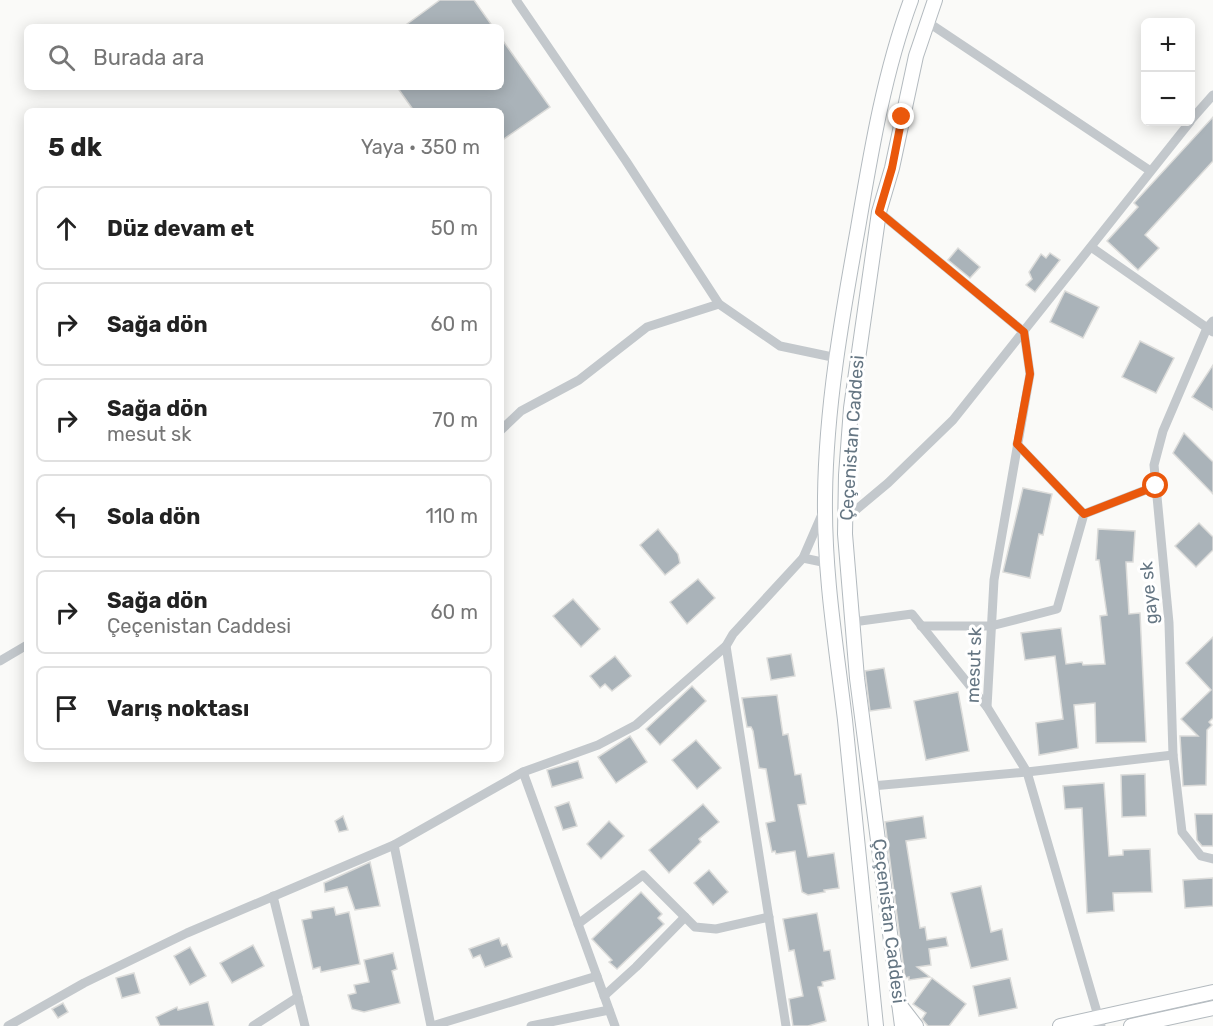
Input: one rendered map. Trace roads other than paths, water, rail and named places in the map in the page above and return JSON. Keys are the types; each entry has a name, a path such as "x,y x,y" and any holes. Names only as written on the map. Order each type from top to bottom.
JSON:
{"main road":[{"name":"Çeçenistan Caddesi","path":"876,1023 842,694 831,624 825,508 837,358 875,134 901,29 911,0"},
{"name":"Çeçenistan Caddesi","path":"902,1026 853,622 845,519 851,408 879,212 926,21 935,0"},
{"path":"1060,1026 1099,1021 1213,992"},
{"path":"899,1003 916,1026"},
{"path":"1131,1026 1213,1008"}],"street":[{"path":"516,0 614,143 719,304 780,346 837,358"},
{"path":"926,21 1149,170"},
{"path":"1195,116 1213,96"},
{"path":"845,519 888,483 953,420 1186,126"},
{"path":"879,212 1024,332"},
{"path":"1091,247 1211,327"},
{"path":"504,427 521,411 579,380 647,327 719,304"},
{"name":"gaye sk","path":"1211,327 1163,431 1154,465 1169,623 1173,755 1182,832 1201,856 1213,859"},
{"name":"mesut sk","path":"1024,332 1030,374 994,580 987,707 1027,772 1099,1021"},
{"path":"1017,444 1084,514"},
{"path":"1084,514 1156,486"},
{"path":"8,1026 84,983 188,933 394,845 524,772 598,745 636,725 726,646 733,634 803,558 825,508"},
{"path":"921,626 992,626 1057,609 1084,514"},
{"path":"803,558 827,563"},
{"path":"853,622 912,614 987,707"},
{"path":"726,646 786,1026"},
{"path":"0,661 24,647"},
{"path":"872,786 1027,772 1173,755"},
{"path":"524,772 615,1026"},
{"path":"394,845 432,1026 597,976"},
{"path":"578,924 643,875 695,927 716,929 769,917"},
{"path":"273,896 305,1026"},
{"path":"604,996 685,917"},
{"path":"253,1026 298,997"},
{"path":"531,1026 609,1011"}]}
